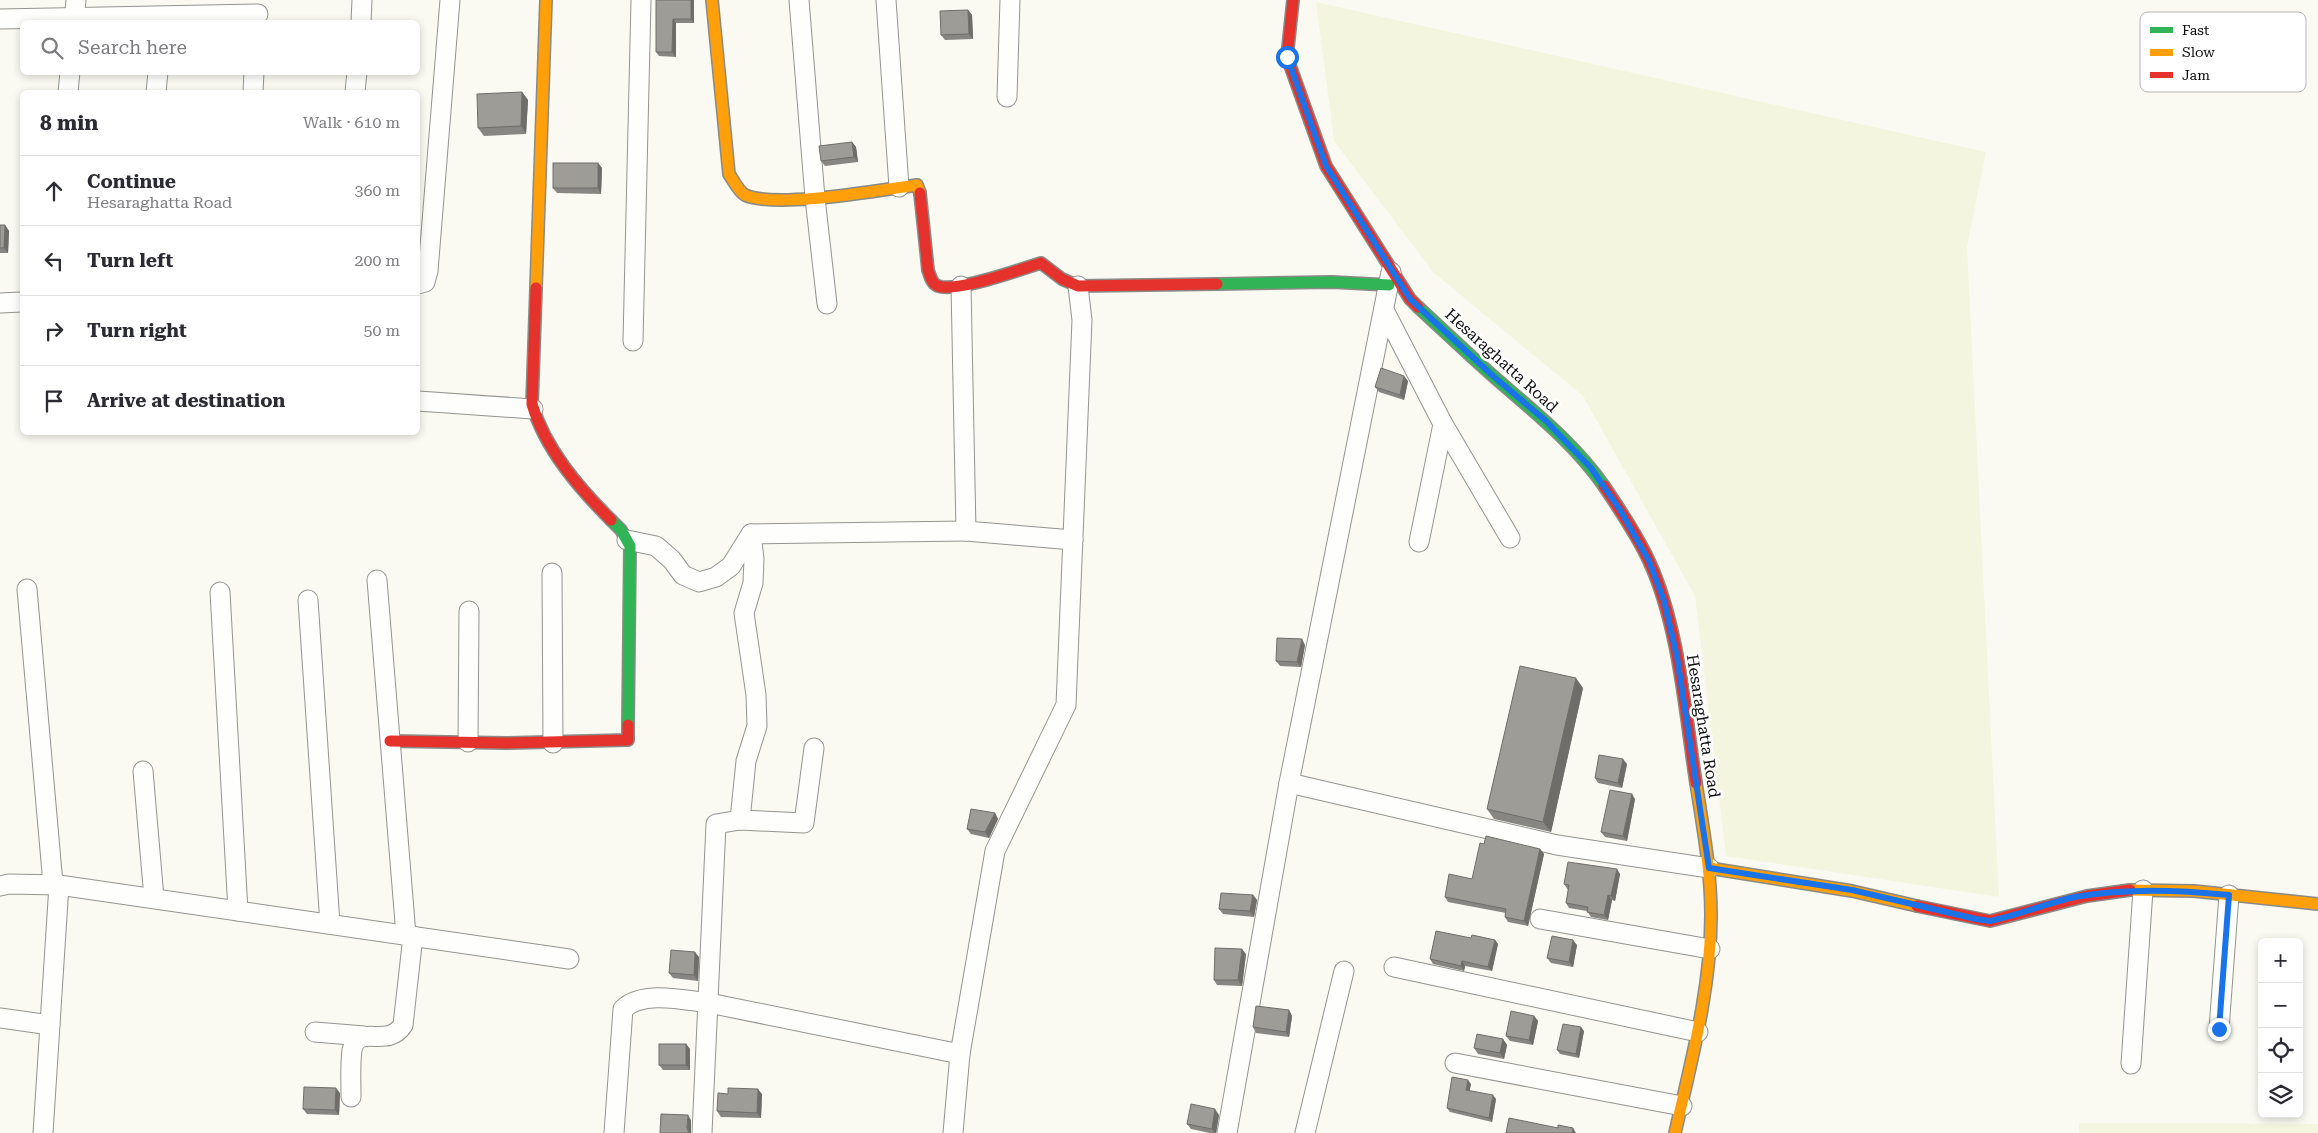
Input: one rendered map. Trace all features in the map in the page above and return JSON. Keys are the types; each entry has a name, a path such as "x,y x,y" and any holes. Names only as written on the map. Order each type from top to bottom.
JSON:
{"street":[{"path":"361,20 362,0"},
{"path":"420,283 425,282 428,271 450,0"},
{"path":"390,741 553,743 628,740 630,546 619,526 582,492 533,409 546,0"},
{"path":"633,341 641,0"},
{"path":"712,0 729,174 742,194 758,199 815,198 911,185 919,187 928,270 932,281 938,286 946,288 961,286 1041,263 1050,268 1064,282 1078,286 1332,282 1390,278 1289,783 1227,1133"},
{"path":"799,0 815,198 827,304"},
{"path":"886,0 899,187"},
{"path":"1007,97 1010,0"},
{"name":"Hesaraghatta Road","path":"1293,0 1287,57 1326,166 1390,278 1493,376 1546,421 1591,468 1620,510 1649,561 1664,601 1677,657 1709,868 1710,948 1698,1032 1676,1133"},
{"path":"0,19 75,14 258,12"},
{"path":"68,90 70,75"},
{"path":"156,90 158,75"},
{"path":"253,90 254,75"},
{"path":"355,90 356,75"},
{"path":"961,286 966,531"},
{"path":"953,1133 960,1054 996,851 1066,705 1082,320 1078,286"},
{"path":"0,303 20,302"},
{"path":"1384,310 1442,424 1510,538"},
{"path":"420,401 533,409"},
{"path":"1420,542 1442,424"},
{"path":"750,534 966,531 1073,540"},
{"path":"627,540 656,546 672,560 683,575 699,582 716,577 731,566 750,534"},
{"path":"740,820 746,761 757,726 756,696 744,613 753,583 754,559 750,534"},
{"path":"552,573 553,743"},
{"path":"315,1032 389,1037 398,1033 403,1025 410,936 390,741 377,580"},
{"path":"27,589 56,884 50,1025 42,1133"},
{"path":"220,592 238,910"},
{"path":"308,600 330,924"},
{"path":"468,742 469,611"},
{"path":"702,1133 716,824 740,820 804,823 814,748"},
{"path":"143,771 154,898"},
{"path":"1289,783 1557,845 1852,890 1990,921 2074,898 2121,890 2179,890 2318,904"},
{"path":"0,886 9,884 56,884 569,959"},
{"path":"2131,1064 2143,890"},
{"path":"2219,1029 2229,895"},
{"path":"1540,919 1710,948"},
{"path":"1394,966 1698,1032"},
{"path":"1305,1133 1344,971"},
{"path":"614,1133 622,1009 629,1003 643,999 709,1003 960,1054"},
{"path":"0,1018 50,1025"},
{"path":"351,1097 352,1048 364,1036"},
{"path":"1454,1063 1682,1106"}],"green space":[{"path":"1316,2 1986,152 1967,247 1999,897 1726,856 1695,596 1583,396 1433,272 1334,141"},
{"path":"2079,1123 2318,1124 2318,1133 2079,1133"}],"building":[{"path":"656,0 691,0 691,19 673,19 672,52 656,52"},
{"path":"968,10 969,34 941,35 940,11"},
{"path":"522,92 521,126 478,128 477,94"},
{"path":"852,142 854,157 821,161 819,146"},
{"path":"553,163 598,163 598,188 553,188"},
{"path":"0,225 5,225 4,248 0,248"},
{"path":"1381,368 1404,376 1400,395 1375,387"},
{"path":"1277,638 1302,639 1297,662 1276,661"},
{"path":"1520,666 1576,678 1543,822 1487,809"},
{"path":"1599,755 1623,759 1618,783 1595,778"},
{"path":"1610,790 1632,794 1623,836 1601,832"},
{"path":"971,809 995,813 985,832 967,829"},
{"path":"1486,836 1540,849 1524,921 1505,917 1506,909 1445,897 1449,874 1472,879 1480,843 1484,844"},
{"path":"1568,862 1617,869 1611,896 1608,895 1604,915 1587,912 1588,907 1566,903 1569,885 1564,884"},
{"path":"1221,893 1253,895 1250,911 1219,909"},
{"path":"1436,931 1471,938 1472,935 1495,940 1488,967 1462,961 1461,966 1430,959"},
{"path":"1552,936 1573,940 1569,962 1547,958"},
{"path":"1215,948 1242,949 1238,980 1214,980"},
{"path":"671,950 695,952 694,975 669,973"},
{"path":"1256,1006 1289,1010 1286,1032 1253,1027"},
{"path":"1511,1011 1534,1016 1529,1040 1506,1036"},
{"path":"1563,1024 1581,1027 1576,1054 1557,1050"},
{"path":"1477,1034 1503,1039 1500,1053 1474,1048"},
{"path":"659,1044 686,1044 686,1065 659,1065"},
{"path":"1452,1077 1468,1080 1466,1090 1493,1095 1489,1118 1447,1108"},
{"path":"304,1087 336,1088 335,1110 303,1109"},
{"path":"728,1088 758,1089 757,1113 717,1111 718,1093 728,1094"},
{"path":"1191,1104 1215,1109 1212,1129 1187,1124"},
{"path":"661,1114 688,1115 687,1128 689,1133 660,1133"},
{"path":"1509,1118 1558,1128 1558,1125 1573,1128 1572,1133 1506,1133"}],"traffic: fast":[{"path":"1217,284 1332,282 1389,285"},
{"path":"1418,307 1552,428 1580,456 1604,486"},
{"path":"611,520 621,530 630,546 628,725"}],"traffic: slow":[{"path":"536,288 546,0"},
{"path":"712,0 729,174 738,189 745,195 760,199 780,200 829,197 917,185 920,193"},
{"path":"1675,1133 1704,998 1710,943 1710,882 1696,783"},
{"path":"1709,868 1852,891 1917,906"},
{"path":"2130,890 2194,891 2318,904"}],"traffic: jam":[{"path":"1293,0 1287,57 1326,166 1410,299 1418,307"},
{"path":"920,193 928,270 933,282 938,286 959,286 973,283 1041,263 1062,279 1078,286 1217,284"},
{"path":"536,288 532,404 545,437 564,467 611,520"},
{"path":"1604,486 1639,542 1659,586 1680,670 1696,783"},
{"path":"390,741 505,743 628,740 628,725"},
{"path":"1917,906 1990,921 2087,896 2130,890"}],"route":[{"path":"1287,57 1326,166 1410,299 1493,376 1546,421 1591,468 1620,510 1649,561 1664,601 1677,657 1709,868 1852,890 1990,921 2007,918 2074,898 2121,890 2179,890 2229,895 2219,1029"}]}
